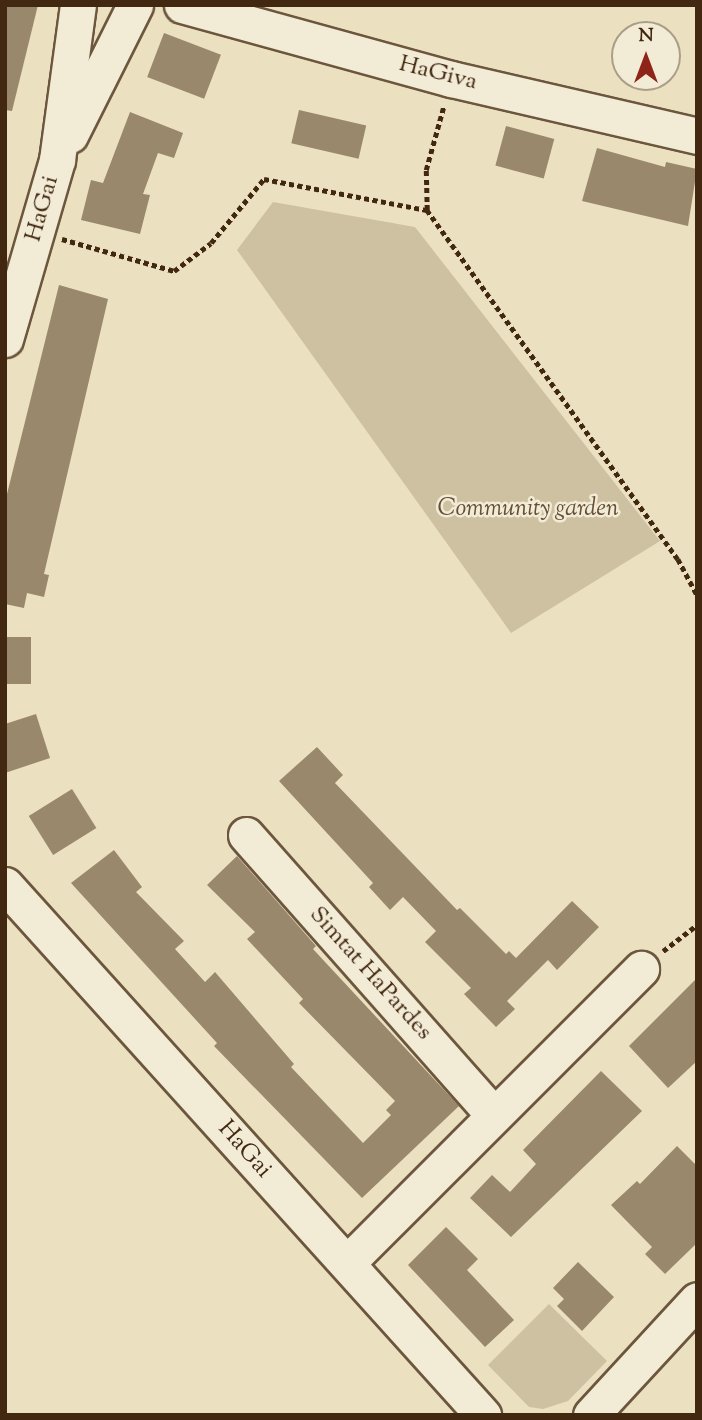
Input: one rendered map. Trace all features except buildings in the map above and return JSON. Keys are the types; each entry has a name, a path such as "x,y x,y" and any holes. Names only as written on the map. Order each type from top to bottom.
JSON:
{"street":[{"name":"HaGai","path":"5,339 57,160 78,5"},
{"name":"HaGai","path":"57,160 135,5"},
{"name":"HaGiva","path":"181,5 451,79 697,136"},
{"name":"Simtat HaPardes","path":"246,835 493,1114"},
{"name":"HaGai","path":"5,885 483,1415"},
{"path":"347,1263 493,1114 641,969"},
{"path":"591,1415 697,1300"}],"path":[{"path":"451,79 426,170 427,210 678,559 697,594"},
{"path":"36,232 174,271 211,243 264,179 427,210"},
{"path":"641,969 697,925"}],"green space":[{"name":"Community garden","path":"273,202 415,227 660,541 511,633 237,250"},
{"path":"549,1304 607,1361 568,1401 543,1409 529,1407 488,1365"}]}
